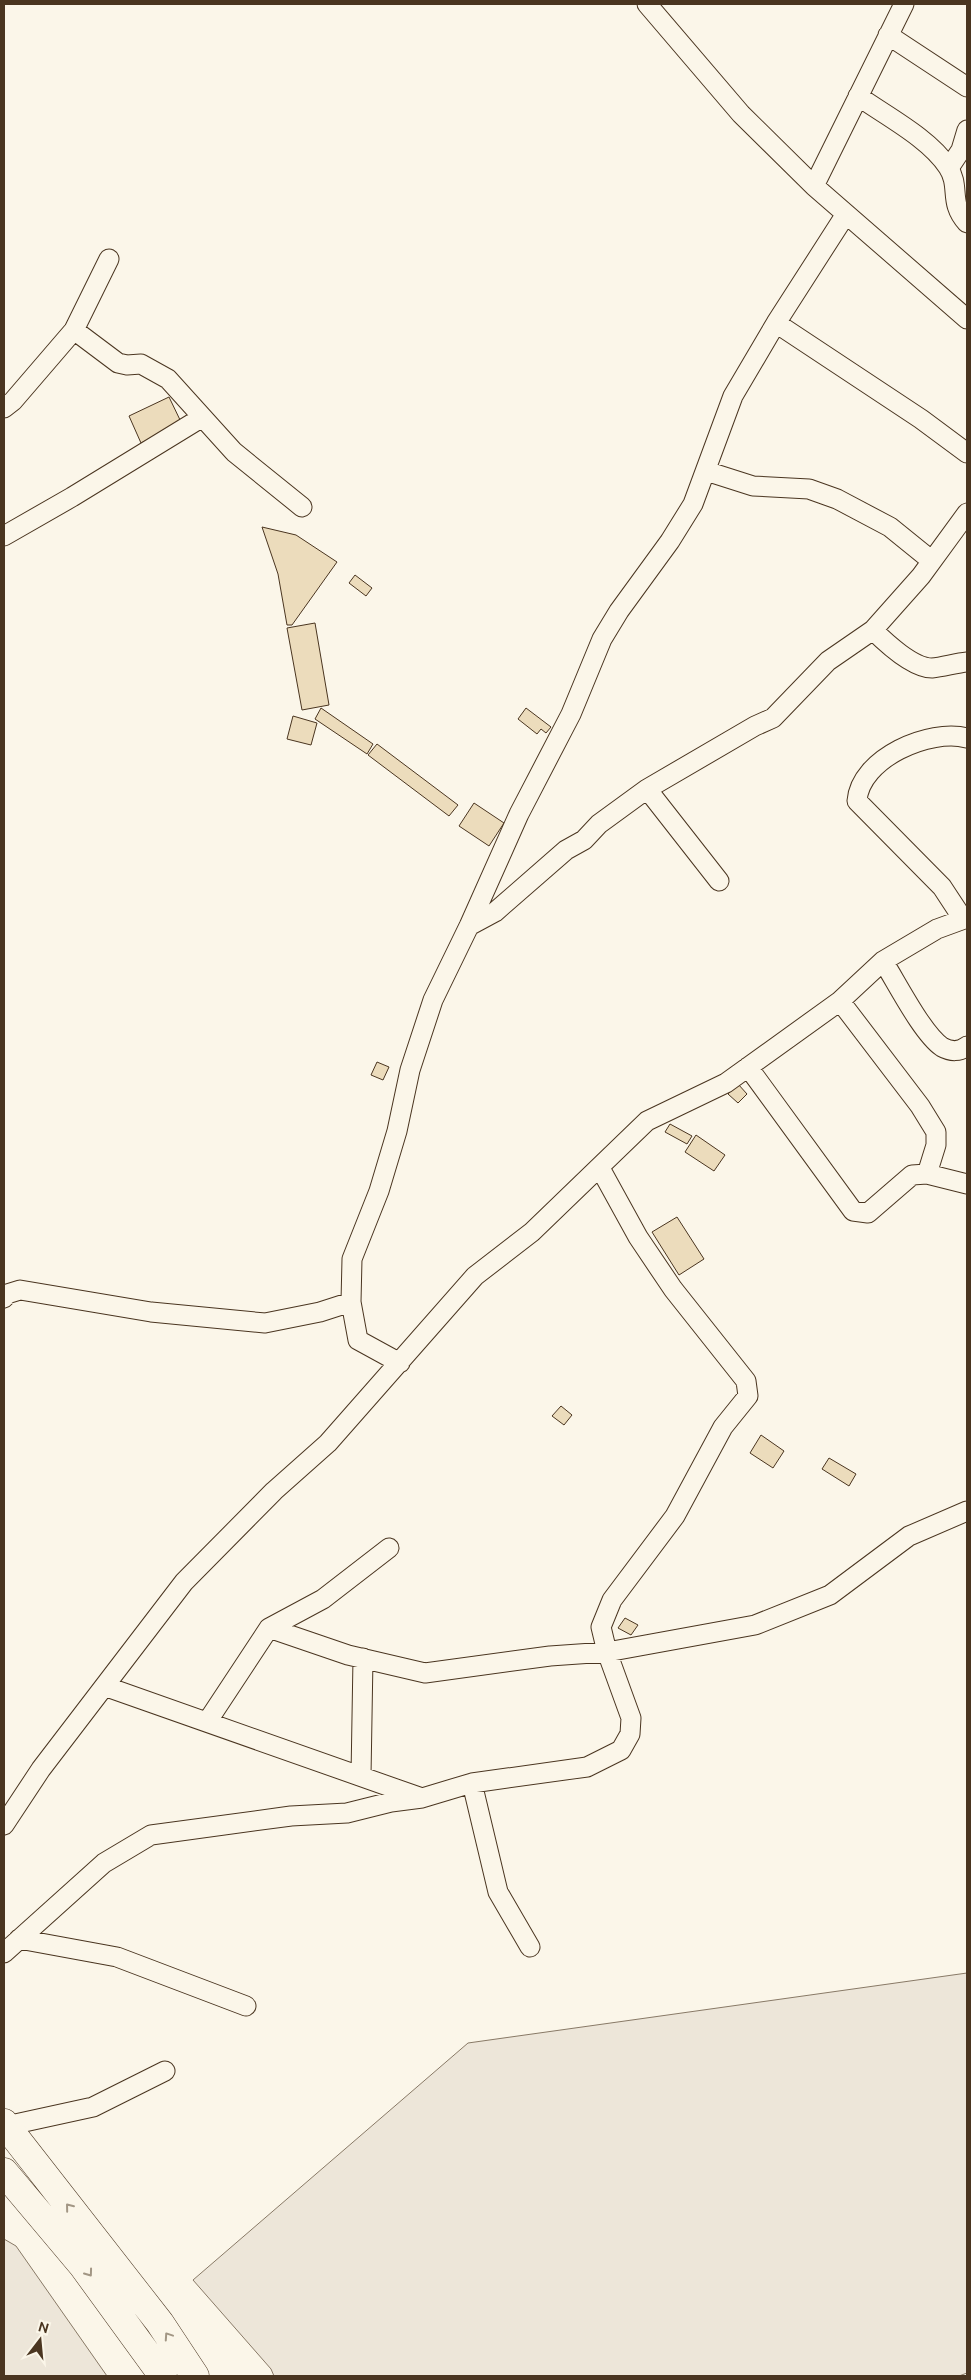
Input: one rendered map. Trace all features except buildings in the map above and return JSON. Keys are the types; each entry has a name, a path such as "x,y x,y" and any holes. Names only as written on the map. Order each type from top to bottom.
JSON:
{"highway":[{"path":"5,2125 154,2316 195,2376"},
{"path":"4,2172 83,2266 163,2376"}],"street":[{"path":"646,4 741,114 814,186 967,318"},
{"path":"814,186 904,4"},
{"path":"888,36 967,87"},
{"path":"858,96 935,150 949,168 955,185 955,204 967,223"},
{"path":"949,168 964,152 967,130"},
{"path":"400,1363 358,1340 351,1302 352,1259 379,1191 419,1043 433,1000 469,926 519,814 571,714 602,640 619,610 670,541 693,504 733,396 776,323 846,214"},
{"path":"4,408 13,401 74,330 109,259"},
{"path":"776,323 921,419 967,453"},
{"path":"74,330 118,363 127,365 141,364 168,379 201,418 234,452 302,507"},
{"path":"4,536 201,418"},
{"path":"706,471 753,486 809,489 837,499 890,527 932,561"},
{"path":"469,926 495,912 566,850 584,840 599,824 647,788 755,726 773,718 828,661 874,630 932,561 967,513"},
{"path":"874,630 889,646 923,667 933,668 967,662"},
{"path":"4,1825 41,1770 107,1687 184,1582 274,1491 328,1443 475,1276 532,1232 647,1121 726,1083 840,1001 883,961 937,929 965,918 942,887 857,801 858,789 871,773 894,751 926,739 958,736 967,738"},
{"path":"647,788 719,881"},
{"path":"883,961 932,1038 944,1048 954,1051 960,1051 967,1046"},
{"path":"840,1001 920,1106 936,1132 936,1145 927,1174"},
{"path":"748,1067 853,1211 868,1213 912,1174 927,1174 967,1184"},
{"path":"4,1953 104,1863 151,1835 291,1816 347,1813 391,1802 422,1798 472,1783 587,1767 621,1750 630,1734 631,1718 607,1652 601,1627 612,1600 675,1516 722,1427 748,1396 746,1381 699,1324 653,1259 638,1237 600,1168"},
{"path":"4,1298 7,1294 26,1291 152,1312 265,1323 320,1312 351,1302"},
{"path":"269,1628 363,1658 425,1673 550,1656 607,1652 755,1625 830,1595 909,1536 967,1511"},
{"path":"207,1722 269,1628 323,1599 389,1548"},
{"path":"361,1776 363,1658"},
{"path":"107,1687 422,1798"},
{"path":"472,1783 498,1892 530,1946"},
{"path":"19,1939 117,1957 246,2006"},
{"path":"5,2125 93,2107 164,2071"}],"shaded area":[{"path":"967,1973 967,2373 959,2376 274,2376 271,2369 193,2280 468,2043"},
{"path":"4,2239 16,2246 107,2376 4,2376"}]}
